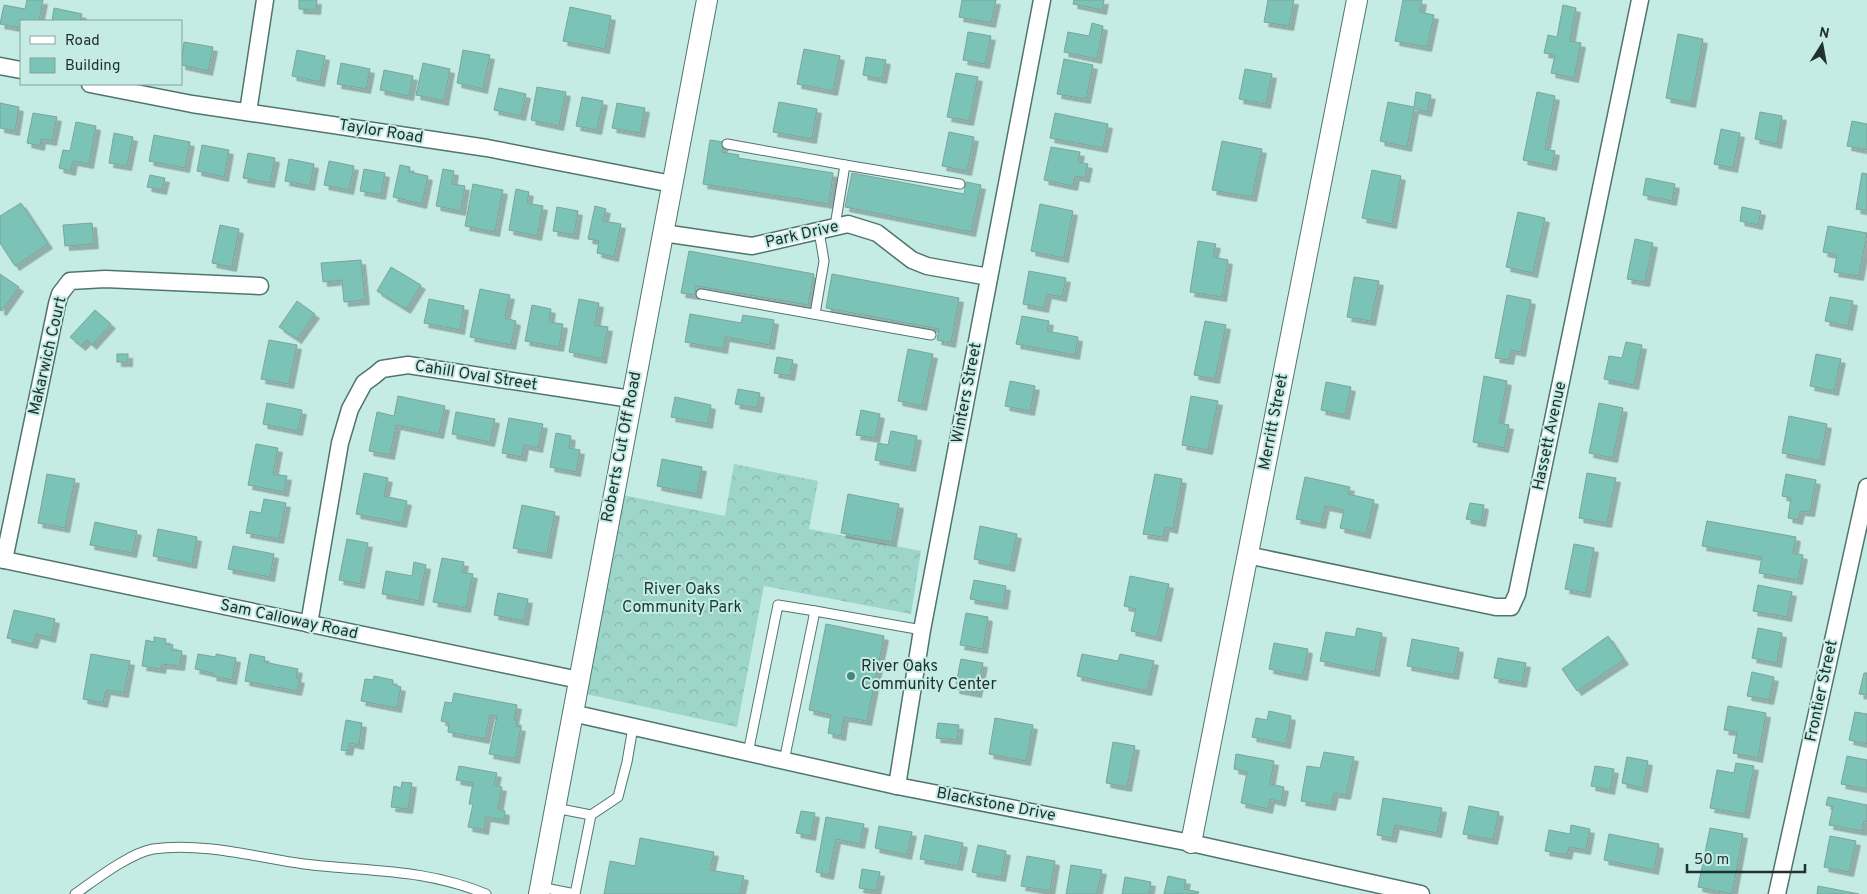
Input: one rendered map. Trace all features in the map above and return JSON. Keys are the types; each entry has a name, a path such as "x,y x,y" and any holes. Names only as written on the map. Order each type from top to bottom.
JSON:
{"street":[{"path":"248,112 265,0"},
{"name":"Roberts Cut Off Road","path":"539,891 707,0"},
{"name":"Winters Street","path":"898,786 922,630 1042,0"},
{"name":"Merritt Street","path":"1191,843 1357,0"},
{"name":"Hassett Avenue","path":"1247,555 1496,607 1511,607 1517,594 1640,0"},
{"path":"0,66 20,70"},
{"name":"Taylor Road","path":"96,85 248,112 487,148 672,184"},
{"name":"Park Drive","path":"663,233 752,246 848,224 877,233 912,260 927,266 989,278"},
{"name":"Makarwich Court","path":"2,560 57,304 60,294 70,281 105,278 260,286"},
{"name":"Cahill Oval Street","path":"309,624 345,426 350,409 364,384 382,369 408,366 631,399"},
{"name":"Frontier Street","path":"1777,894 1867,487"},
{"name":"Sam Calloway Road","path":"2,560 579,680"},
{"name":"Blackstone Drive","path":"572,713 898,786 1191,843 1393,891 1420,894"}],"lane":[{"path":"727,144 960,184"},
{"path":"835,226 845,164"},
{"path":"815,314 824,260 819,231"},
{"path":"701,294 931,335"},
{"path":"748,753 778,605 922,630"},
{"path":"784,761 815,611"},
{"path":"555,808 590,815 618,797 633,727"},
{"path":"539,891 575,894 590,815"},
{"path":"75,894 116,865 152,849 189,847 306,864 421,874 457,882 486,894"}],"green space":[{"name":"River Oaks Community Park","path":"734,464 818,481 809,529 921,551 911,614 764,586 737,727 586,694 623,495 725,516"}],"building":[{"path":"27,0 43,0 39,20 20,20 20,28 0,24 4,5 25,9"},
{"path":"299,0 317,0 316,10 299,9"},
{"path":"962,0 996,0 991,23 959,17"},
{"path":"1074,0 1104,0 1102,10 1073,4"},
{"path":"1268,0 1294,0 1289,26 1264,22"},
{"path":"1403,0 1422,0 1420,12 1434,15 1427,47 1395,41"},
{"path":"1563,5 1576,8 1570,41 1581,43 1574,78 1551,73 1555,55 1544,53 1548,35 1557,37"},
{"path":"570,7 611,16 605,49 563,41"},
{"path":"54,8 82,14 80,20 52,20"},
{"path":"1092,23 1103,26 1097,59 1064,52 1068,32 1089,36"},
{"path":"968,32 991,36 985,64 963,60"},
{"path":"1678,34 1703,39 1691,103 1666,98"},
{"path":"184,42 213,47 208,71 182,65"},
{"path":"804,49 840,56 833,91 797,84"},
{"path":"297,50 325,56 320,82 292,76"},
{"path":"463,50 490,55 483,89 457,83"},
{"path":"866,57 886,60 882,79 863,75"},
{"path":"1064,59 1093,65 1086,99 1057,94"},
{"path":"341,63 370,69 366,89 337,84"},
{"path":"423,63 450,69 444,101 416,95"},
{"path":"1245,69 1272,74 1266,104 1239,99"},
{"path":"384,70 413,76 409,96 380,90"},
{"path":"956,73 978,77 969,121 947,117"},
{"path":"537,87 566,92 559,126 531,120"},
{"path":"499,88 526,94 521,116 494,110"},
{"path":"1416,92 1431,95 1427,112 1414,109 1407,147 1380,141 1388,102 1414,107"},
{"path":"1537,92 1555,96 1545,149 1555,151 1552,166 1523,160"},
{"path":"582,97 603,101 597,130 576,126"},
{"path":"779,102 817,109 812,139 773,132"},
{"path":"0,103 19,107 15,131 0,128"},
{"path":"617,103 645,108 640,133 612,128"},
{"path":"1760,112 1782,116 1777,144 1755,139"},
{"path":"33,113 57,117 52,141 41,139 40,146 27,143"},
{"path":"1055,113 1108,124 1103,148 1050,138"},
{"path":"1852,121 1867,124 1867,150 1847,146"},
{"path":"76,122 96,126 89,164 73,161 71,171 59,168 63,150 70,151"},
{"path":"1721,129 1740,133 1733,168 1714,164"},
{"path":"949,132 974,137 967,171 942,166"},
{"path":"114,133 133,137 127,166 109,163"},
{"path":"154,135 190,142 185,168 149,161"},
{"path":"710,140 724,142 722,152 739,155 738,158 833,173 829,204 703,184"},
{"path":"1222,141 1262,149 1252,197 1212,190"},
{"path":"202,145 229,150 224,177 197,171"},
{"path":"1051,147 1080,152 1078,162 1088,164 1085,178 1075,176 1073,186 1044,180"},
{"path":"248,153 275,158 270,183 243,178"},
{"path":"289,159 314,164 310,186 285,181"},
{"path":"329,161 354,166 349,190 324,185"},
{"path":"400,165 410,167 409,172 428,176 422,204 393,197"},
{"path":"364,169 385,173 381,195 360,191"},
{"path":"443,169 454,171 452,184 465,186 461,211 436,206"},
{"path":"1372,170 1401,176 1392,224 1362,218"},
{"path":"852,173 964,194 966,182 981,185 971,232 845,207"},
{"path":"1862,173 1867,174 1867,211 1856,209"},
{"path":"150,175 165,178 162,190 147,187"},
{"path":"1646,178 1675,184 1672,201 1643,195"},
{"path":"473,184 503,190 495,232 465,226"},
{"path":"516,189 529,192 527,203 543,206 537,236 509,230"},
{"path":"21,203 48,244 15,266 0,243 0,216"},
{"path":"1040,204 1073,211 1064,258 1031,251"},
{"path":"595,206 606,209 603,221 621,224 614,257 597,253 599,241 588,239"},
{"path":"557,207 578,211 574,235 553,231"},
{"path":"1742,207 1761,211 1758,225 1740,221"},
{"path":"1518,212 1545,218 1533,273 1506,267"},
{"path":"92,223 94,244 65,246 63,225"},
{"path":"220,225 239,229 232,267 212,263"},
{"path":"1828,226 1867,233 1859,276 1834,272 1837,255 1823,252"},
{"path":"1635,239 1653,243 1645,282 1627,279"},
{"path":"1198,241 1216,244 1213,257 1228,260 1222,297 1190,292"},
{"path":"689,251 814,274 808,305 696,286 695,295 681,293"},
{"path":"361,260 365,300 344,302 342,280 323,282 321,263"},
{"path":"391,267 421,285 406,309 377,291"},
{"path":"1029,271 1066,278 1062,297 1047,294 1044,308 1023,304"},
{"path":"0,274 19,287 2,311 0,310"},
{"path":"832,274 959,298 951,343 937,340 939,329 826,308"},
{"path":"1354,277 1379,281 1371,321 1347,317"},
{"path":"480,289 510,295 505,318 516,321 511,345 470,337"},
{"path":"1507,295 1531,300 1521,352 1511,350 1509,360 1495,358"},
{"path":"1830,297 1853,301 1848,326 1825,321"},
{"path":"429,299 464,306 460,330 424,323"},
{"path":"579,299 599,303 595,325 608,327 602,359 569,352"},
{"path":"297,301 315,314 297,339 279,327"},
{"path":"532,305 551,309 549,322 563,324 559,347 525,341"},
{"path":"95,310 111,324 92,345 87,340 81,346 70,337"},
{"path":"690,314 741,323 743,315 774,320 770,345 725,337 723,349 685,342"},
{"path":"1022,316 1049,321 1047,331 1078,337 1075,355 1016,344"},
{"path":"1205,321 1226,325 1215,379 1194,375"},
{"path":"269,340 297,345 289,384 261,379"},
{"path":"1626,342 1642,345 1634,385 1604,379 1609,356 1622,358"},
{"path":"908,349 933,354 922,406 898,401"},
{"path":"117,354 128,354 128,362 117,362"},
{"path":"1816,354 1841,359 1834,391 1810,386"},
{"path":"777,357 793,360 790,376 774,373"},
{"path":"1484,376 1507,381 1499,423 1509,425 1504,448 1473,442"},
{"path":"1010,381 1035,386 1030,411 1005,406"},
{"path":"1326,382 1351,387 1345,415 1321,410"},
{"path":"738,389 760,393 757,408 735,404"},
{"path":"398,396 445,406 439,434 396,425 390,455 369,451 377,412 394,416"},
{"path":"1191,396 1218,401 1208,450 1182,445"},
{"path":"675,397 711,405 708,424 671,417"},
{"path":"267,403 302,410 298,431 263,424"},
{"path":"1599,403 1623,408 1613,458 1589,453"},
{"path":"861,410 880,414 875,438 856,435"},
{"path":"456,412 495,419 490,442 452,434"},
{"path":"1789,416 1827,424 1820,461 1782,453"},
{"path":"509,418 543,424 538,448 524,445 522,457 502,453"},
{"path":"891,431 917,436 911,467 875,460 878,443 888,445"},
{"path":"556,433 571,436 569,448 580,450 576,472 550,467"},
{"path":"256,444 278,448 273,474 287,476 284,492 248,485"},
{"path":"662,459 702,467 697,494 657,486"},
{"path":"364,473 388,478 384,496 407,501 402,523 356,514"},
{"path":"1587,473 1616,478 1607,523 1579,518"},
{"path":"47,474 75,479 65,528 38,523"},
{"path":"1155,474 1182,479 1173,529 1165,527 1163,537 1143,534"},
{"path":"1786,474 1816,480 1810,512 1800,511 1798,520 1788,518 1791,498 1782,496"},
{"path":"1305,477 1350,487 1348,494 1374,500 1366,534 1340,528 1344,510 1325,506 1321,524 1296,519"},
{"path":"848,494 899,504 892,542 841,533"},
{"path":"264,499 286,503 279,539 246,533 250,511 261,513"},
{"path":"1470,503 1484,505 1481,522 1466,519"},
{"path":"522,505 555,512 547,554 513,548"},
{"path":"1707,521 1796,537 1793,553 1803,555 1798,580 1759,573 1762,557 1702,546"},
{"path":"95,522 137,531 132,553 90,545"},
{"path":"980,526 1017,534 1010,567 974,559"},
{"path":"158,529 197,537 192,564 153,556"},
{"path":"347,539 368,543 360,584 339,580"},
{"path":"1574,544 1594,548 1586,593 1565,589"},
{"path":"233,546 274,554 270,577 228,569"},
{"path":"442,558 464,562 462,572 473,574 466,608 433,602"},
{"path":"414,562 426,565 419,601 382,594 386,571 412,576"},
{"path":"1130,576 1169,584 1157,637 1131,631 1136,609 1124,606"},
{"path":"974,580 1006,586 1003,605 970,599"},
{"path":"1758,585 1792,592 1787,617 1753,611"},
{"path":"498,593 528,599 524,621 494,615"},
{"path":"14,610 55,619 51,638 36,634 33,644 7,638"},
{"path":"966,613 988,617 983,649 960,645"},
{"path":"826,624 884,636 867,721 844,717 841,736 828,733 831,715 809,710"},
{"path":"1357,628 1382,633 1375,672 1320,661 1326,632 1355,637"},
{"path":"1758,628 1782,633 1777,663 1752,658"},
{"path":"1608,636 1624,660 1577,691 1562,669"},
{"path":"154,637 166,639 165,644 173,645 172,650 182,651 180,666 162,664 161,669 142,666 146,640 154,642"},
{"path":"1412,639 1459,648 1454,675 1407,666"},
{"path":"1274,643 1308,649 1303,676 1269,669"},
{"path":"91,654 130,661 124,693 106,690 103,703 83,699"},
{"path":"198,654 216,657 216,654 236,658 232,680 212,676 213,673 195,669"},
{"path":"250,654 265,657 264,662 298,669 296,678 300,679 297,691 245,681"},
{"path":"1082,654 1118,661 1120,654 1154,661 1147,691 1077,676"},
{"path":"1498,658 1526,663 1522,683 1494,678"},
{"path":"961,659 983,663 977,693 955,689"},
{"path":"1752,672 1774,677 1769,700 1747,696"},
{"path":"1864,673 1867,673 1867,695 1859,694"},
{"path":"374,676 393,680 393,685 401,687 397,708 361,701 365,679 373,680"},
{"path":"454,693 517,705 514,720 517,721 516,726 521,727 515,759 489,754 497,716 490,715 485,739 448,732 449,723 441,721 445,702 452,703"},
{"path":"1728,706 1766,713 1758,758 1733,753 1737,732 1724,730"},
{"path":"1269,711 1291,716 1286,744 1252,737 1256,718 1267,720"},
{"path":"1855,712 1867,714 1867,744 1849,740"},
{"path":"995,718 1033,725 1026,761 989,754"},
{"path":"346,720 362,723 359,745 350,743 348,751 341,750"},
{"path":"938,723 959,725 957,740 936,738"},
{"path":"1113,742 1135,746 1127,787 1106,783"},
{"path":"1324,752 1354,757 1346,795 1334,793 1331,806 1301,801 1307,766 1320,768"},
{"path":"1236,754 1274,761 1270,784 1284,787 1281,802 1270,799 1268,809 1241,803 1247,772 1234,769"},
{"path":"1847,756 1867,760 1867,789 1841,784"},
{"path":"1627,757 1648,761 1643,788 1622,783"},
{"path":"1736,763 1754,766 1745,814 1710,808 1717,770 1734,773"},
{"path":"459,766 497,773 494,785 502,787 498,809 505,811 504,820 486,817 484,830 468,827 473,804 469,804 473,783 456,780"},
{"path":"1595,766 1614,769 1610,790 1591,786"},
{"path":"402,782 412,783 408,809 391,807 394,786 401,788"},
{"path":"1828,797 1867,805 1867,822 1864,821 1862,831 1829,825 1833,807 1826,805"},
{"path":"1383,798 1442,808 1437,833 1395,825 1392,838 1377,835"},
{"path":"1469,806 1499,812 1493,840 1463,834"},
{"path":"801,811 815,813 811,836 796,833"},
{"path":"826,817 864,824 860,844 836,839 829,875 816,872"},
{"path":"1571,825 1590,829 1586,850 1569,847 1567,855 1545,851 1549,830 1570,834"},
{"path":"879,826 912,832 907,855 875,848"},
{"path":"1710,828 1743,834 1732,894 1698,887"},
{"path":"1609,834 1659,844 1654,870 1604,860"},
{"path":"925,835 963,843 958,866 920,859"},
{"path":"1830,836 1856,841 1849,872 1824,867"},
{"path":"640,838 714,852 710,870 744,876 740,894 604,894 610,861 635,866"},
{"path":"978,845 1006,851 1001,877 972,872"},
{"path":"1027,856 1055,861 1050,891 1021,886"},
{"path":"1071,865 1102,870 1097,894 1066,894"},
{"path":"862,869 880,872 876,891 859,888"},
{"path":"1168,876 1186,880 1184,889 1199,892 1198,894 1164,894"},
{"path":"1125,877 1151,882 1149,894 1122,894"},
{"path":"1818,886 1859,894 1817,894"}],"place":[{"name":"River Oaks Community Center","path":"851,676"}]}
